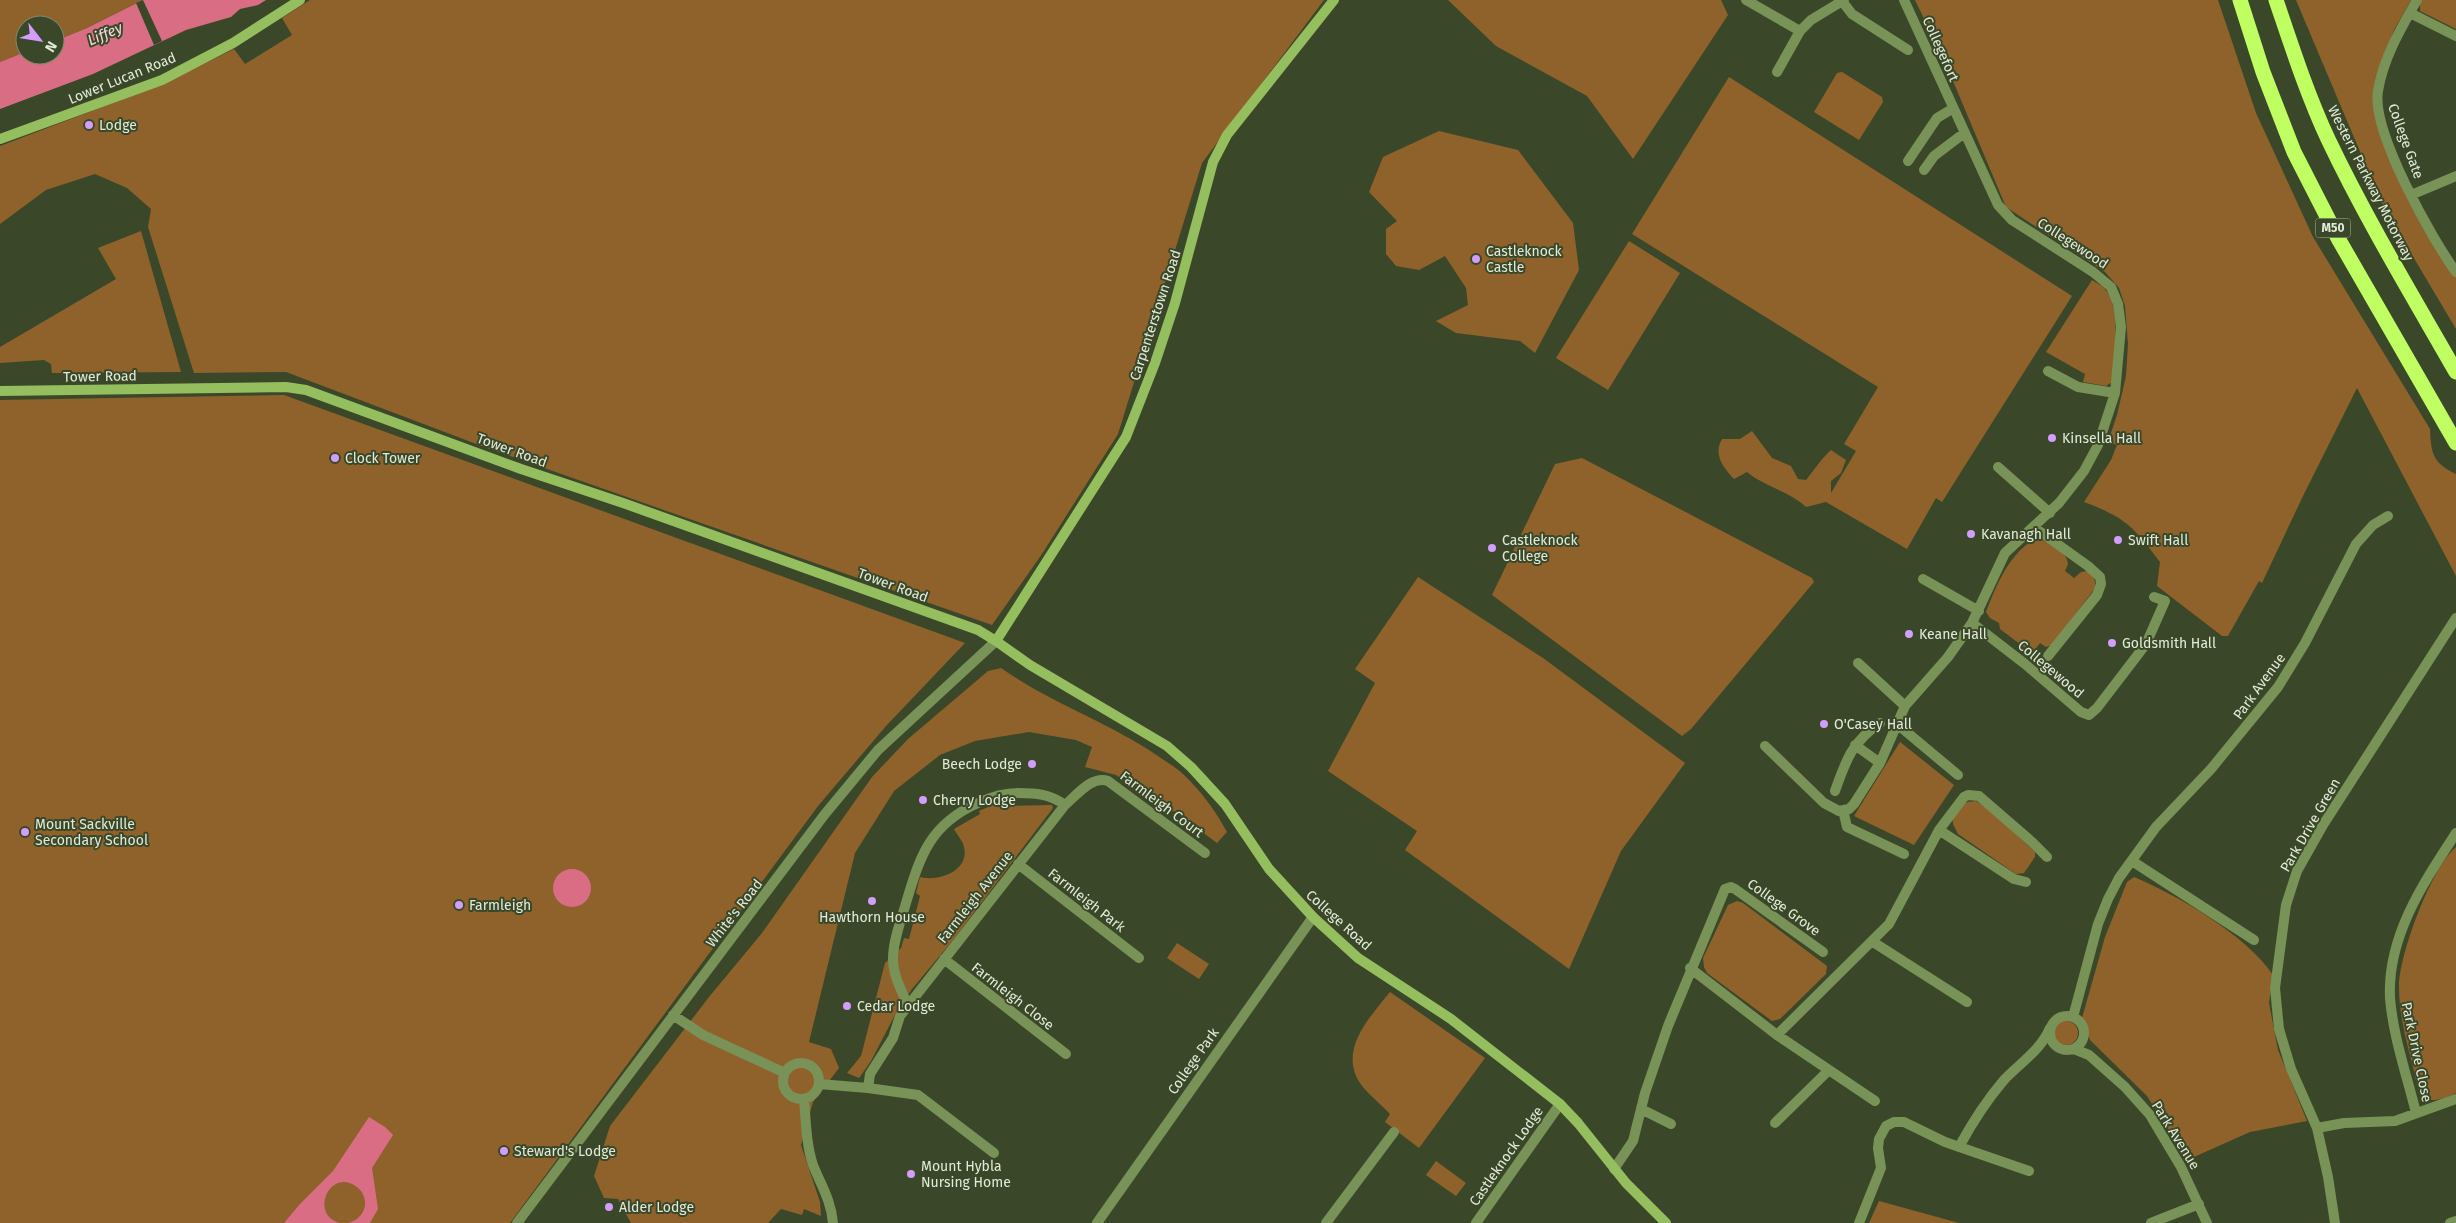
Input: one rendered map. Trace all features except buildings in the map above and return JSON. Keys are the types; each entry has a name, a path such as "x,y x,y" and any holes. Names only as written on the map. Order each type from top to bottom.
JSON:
{"highway":[{"name":"M50","path":"2240,0 2263,72 2294,152 2339,240 2456,443"},
{"name":"Western Parkway Motorway","path":"2276,0 2297,64 2327,137 2382,245 2456,372"}],"street":[{"name":"Lower Lucan Road","path":"0,139 162,80 233,43 300,0"},
{"name":"Carpenterstown Road","path":"996,640 1126,437 1155,363 1175,303 1213,162 1227,135 1334,0"},
{"path":"1746,0 1800,31"},
{"name":"Collegefort","path":"1904,0 1963,134 1998,205 2012,220"},
{"name":"College Gate","path":"2417,0 2384,68 2378,92 2378,107 2393,154 2411,195 2436,244 2456,272"},
{"path":"1777,72 1800,31 1811,20 1843,1 1852,14 1908,50"},
{"path":"2410,13 2456,36"},
{"path":"1908,161 1937,118 1952,109"},
{"path":"1924,170 1934,156 1963,134"},
{"name":"College Gate","path":"2411,195 2456,176"},
{"name":"Collegewood","path":"1843,810 1854,804 1880,763 1905,706 1948,657 1972,623 1979,611 1996,569 2006,553 2035,528 2073,487 2098,445 2115,393 2121,327 2118,304 2111,287 2093,272 2012,220"},
{"path":"2048,371 2078,387 2115,393"},
{"name":"Tower Road","path":"0,390 286,387 306,390 521,469 623,503 978,630 996,640"},
{"path":"1998,467 2050,513"},
{"name":"Park Avenue","path":"2073,1017 2089,957 2108,899 2156,826 2211,769 2278,687 2305,644 2356,544 2364,533 2388,516"},
{"name":"Collegewood","path":"2035,528 2088,566 2100,577 2100,584 2096,595 2048,656"},
{"path":"1923,579 1979,611"},
{"name":"Collegewood","path":"1972,623 2025,664 2081,712 2089,714 2097,708 2146,644 2165,602 2154,597"},
{"name":"Park Drive Green","path":"2336,1223 2317,1128 2291,1069 2279,1029 2275,988 2286,905 2297,871 2319,833 2456,618"},
{"name":"College Road","path":"996,640 1030,666 1167,746 1191,767 1225,804 1275,876 1312,917 1358,958 1451,1019 1560,1104 1578,1123 1614,1169 1666,1223"},
{"name":"White's Road","path":"517,1223 825,814 878,750 996,640"},
{"path":"1858,663 1905,706"},
{"path":"1835,791 1854,745 1864,733 1880,723"},
{"path":"1897,724 1956,773 1945,779"},
{"path":"1854,745 1880,763"},
{"path":"1765,746 1824,803 1835,810 1843,810 1847,827 1904,854"},
{"name":"Farmleigh Avenue","path":"868,1088 870,1074 893,1038 900,1016 1064,805 1094,780 1102,779"},
{"name":"Farmleigh Court","path":"1102,779 1108,781 1205,853"},
{"path":"908,1006 896,976 893,959 897,931 918,863 928,842 939,828 961,810 1006,793 1038,794 1055,797 1064,805"},
{"path":"1777,1034 1873,942 1896,914 1918,867 1939,830 1964,797 1968,795 1979,796 2047,857"},
{"path":"1939,830 2014,879 2026,882"},
{"name":"Park Drive Close","path":"2416,1114 2397,1036 2390,997 2392,969 2402,928 2418,892 2456,833"},
{"path":"2132,861 2254,940"},
{"name":"Farmleigh Park","path":"1018,864 1139,958"},
{"name":"College Grove","path":"1614,1169 1633,1141 1641,1109 1668,1026 1690,968 1725,889 1731,887 1823,952"},
{"name":"College Park","path":"1097,1223 1312,917"},
{"path":"1873,942 1967,1002"},
{"name":"Farmleigh Close","path":"944,959 1066,1054"},
{"path":"1690,968 1828,1071 1875,1101"},
{"path":"673,1015 703,1035 785,1073"},
{"path":"1959,1147 1987,1101 2045,1039 2050,1028 2056,1019 2067,1016 2073,1017 2082,1024 2084,1030 2082,1041 2074,1049 2063,1050 2053,1044 2050,1028"},
{"name":"Park Avenue","path":"2074,1049 2089,1055 2137,1100 2160,1131 2199,1204 2207,1223"},
{"path":"804,1063 816,1071 819,1084 811,1096 804,1099 791,1096 783,1085 785,1073 790,1066 804,1063"},
{"path":"1774,1123 1828,1071"},
{"path":"819,1084 918,1095 994,1154"},
{"path":"804,1099 807,1140 813,1164 831,1205 833,1223"},
{"path":"2317,1128 2344,1123 2386,1122 2416,1114 2456,1099"},
{"name":"Castleknock Lodge","path":"1476,1223 1560,1104"},
{"path":"1641,1109 1671,1124"},
{"path":"1859,1223 1882,1168 1878,1148 1882,1132 1894,1122 1904,1122 1959,1147 2029,1171"},
{"path":"1326,1223 1394,1132"},
{"path":"2151,1223 2199,1204"},
{"path":"2450,1223 2456,1222"}],"shaded area":[{"path":"0,0 143,0 65,37 65,15 15,15 15,56 0,62"},
{"path":"310,0 1324,0 1202,163 1118,434 1042,554 992,625 487,448 286,372 194,373 148,227 151,209 127,188 95,174 46,190 0,224 0,146 163,84 234,49 245,64 292,35 282,18"},
{"path":"1448,0 1721,0 1728,15 1633,159 1587,96 1496,46"},
{"path":"1915,0 2218,0 2256,113 2313,237 2430,429 2431,445 2438,462 2456,474 2456,576 2357,388 2262,583 2259,581 2228,636 2222,636 2157,586 2160,562 2143,540 2128,524 2110,513 2084,502 2111,460 2117,445 2108,442 2117,415 2126,376 2128,344 2125,306 2119,288 2105,272 2006,207 1945,62"},
{"path":"2296,0 2411,0 2394,30 2375,82 2393,154 2456,276 2456,329 2383,206"},
{"path":"2420,0 2456,0 2456,29 2420,11"},
{"path":"1842,72 1882,97 1883,102 1859,140 1814,112 1837,73"},
{"path":"1729,77 2072,296 1942,502 1936,498 1907,549 1826,502 1806,507 1747,472 1734,479 1726,470 1719,456 1719,445 1722,439 1740,439 1752,431 1772,458 1791,466 1798,479 1806,480 1831,450 1846,460 1841,473 1831,481 1831,493 1856,451 1844,444 1878,387 1632,234"},
{"path":"1439,131 1518,150 1573,223 1579,270 1535,353 1520,341 1456,333 1436,321 1468,305 1466,288 1445,256 1419,270 1396,266 1386,254 1386,229 1397,221 1369,192 1383,157"},
{"path":"141,231 181,372 52,373 51,364 44,360 0,363 0,347 116,279 98,248"},
{"path":"1629,241 1680,273 1608,390 1556,358"},
{"path":"2092,280 2104,288 2114,308 2116,334 2112,382 2106,386 2083,382 2085,374 2046,352"},
{"name":"Farmleigh","path":"284,395 965,643 886,726 818,806 510,1223 0,1223 0,400"},
{"path":"1582,458 1812,578 1814,582 1691,729 1682,736 1492,595 1555,464"},
{"path":"2035,539 2056,547 2064,555 2068,564 2065,571 2074,578 2081,572 2087,571 2091,574 2094,578 2095,588 2052,645 2046,647 2040,643 2034,651 2029,651 2000,629 1999,623 1990,618 1986,612 1999,581 2011,561 2026,545"},
{"path":"1418,577 1543,658 1685,763 1621,851 1569,969 1405,850 1417,831 1328,771 1375,683 1355,669"},
{"path":"1001,668 1039,692 1139,744 1177,769 1202,794 1227,832 1217,843 1174,811 1168,814 1116,775 1085,767 1092,747 1076,740 1029,732 975,741 940,755 894,791 855,853 809,1042 831,1049 839,1068 813,1102 801,1145 820,1202 821,1216 804,1209 802,1215 781,1209 768,1223 631,1223 618,1199 604,1198 594,1176 610,1126 709,997 762,933 872,777 908,739 988,671"},
{"path":"1900,742 1954,785 1914,845 1854,816"},
{"path":"1976,801 1991,811 2035,852 2035,857 2024,873 2016,874 1958,834 1953,824 1952,815 1967,802"},
{"path":"998,803 1003,803 1004,806 1052,805 1053,808 953,940 912,989 897,1011 871,1061 859,1078 847,1073 861,1056 885,963 901,948 904,938 909,939 920,896 916,893 920,877 935,878 951,873 957,868 962,863 965,855 964,847 954,829 980,814 979,811"},
{"path":"2456,847 2456,1093 2440,1099 2428,1100 2424,1099 2421,1095 2417,1085 2401,1015 2399,996 2400,973 2410,934 2427,892 2446,858"},
{"path":"2134,877 2191,906 2229,931 2261,960 2273,975 2269,1003 2278,1050 2307,1121 2250,1132 2185,1161 2167,1127 2147,1096 2090,1040 2082,1018 2105,937 2127,882"},
{"path":"1737,901 1743,903 1827,966 1826,974 1780,1019 1772,1021 1707,973 1704,967 1703,958 1728,905"},
{"path":"1177,943 1209,964 1199,979 1167,958"},
{"path":"1390,992 1485,1058 1419,1148 1385,1122 1390,1114 1361,1084 1353,1068 1355,1044 1360,1033 1374,1011"},
{"path":"2066,1021 2075,1024 2078,1033 2075,1042 2066,1045 2057,1042 2054,1033 2057,1024"},
{"path":"1436,1161 1466,1183 1456,1196 1426,1175"},
{"path":"1879,1201 1959,1223 1869,1223"}],"water":[{"name":"Liffey","path":"143,0 266,0 258,5 240,9 231,17 186,30 93,74 0,109 0,62 15,56 15,65 65,65 65,37"},
{"path":"572,869 585,875 591,888 585,901 572,907 559,901 553,888 559,875"},
{"path":"369,1117 385,1127 393,1135 372,1168 378,1209 370,1223 348,1223 359,1217 364,1210 365,1201 359,1189 345,1182 337,1184 330,1189 324,1204 326,1212 331,1219 340,1223 284,1223 333,1171"}],"pier":[{"path":"143,0 162,41 154,45 136,3"}],"place":[{"name":"Lodge","path":"89,125"},
{"name":"Castleknock Castle","path":"1476,259"},
{"name":"Kinsella Hall","path":"2052,438"},
{"name":"Clock Tower","path":"335,458"},
{"name":"Kavanagh Hall","path":"1971,534"},
{"name":"Swift Hall","path":"2118,540"},
{"name":"Castleknock College","path":"1492,548"},
{"name":"Keane Hall","path":"1909,634"},
{"name":"Goldsmith Hall","path":"2112,643"},
{"name":"O'Casey Hall","path":"1824,724"},
{"name":"Beech Lodge","path":"1032,764"},
{"name":"Cherry Lodge","path":"923,800"},
{"name":"Mount Sackville Secondary School","path":"25,832"},
{"name":"Hawthorn House","path":"872,901"},
{"name":"Farmleigh","path":"459,905"},
{"name":"Cedar Lodge","path":"847,1006"},
{"name":"Steward's Lodge","path":"504,1151"},
{"name":"Mount Hybla Nursing Home","path":"911,1174"},
{"name":"Alder Lodge","path":"609,1207"}]}
